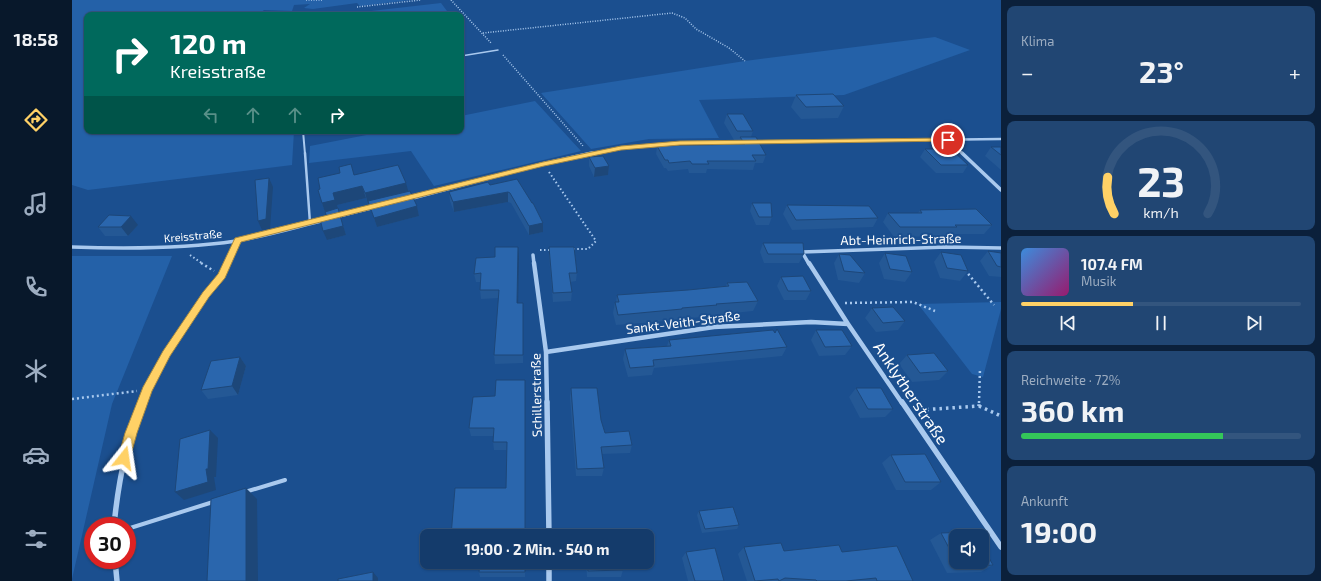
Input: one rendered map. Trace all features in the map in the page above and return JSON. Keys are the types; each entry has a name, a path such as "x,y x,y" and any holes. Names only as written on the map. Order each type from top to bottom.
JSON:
{"street":[{"path":"407,199 543,164 635,146 680,143 1001,139"},
{"path":"948,140 1001,190"},
{"name":"Kreisstraße","path":"72,247 133,249 186,246 238,240 377,206"},
{"path":"114,517 115,501 121,470 131,433 146,390 167,353 206,295 222,276 238,240"},
{"name":"Abt-Heinrich-Straße","path":"802,252 947,247 1001,248"},
{"name":"Anklytherstraße","path":"802,252 848,324 1001,547"},
{"name":"Schillerstraße","path":"533,255 546,352 548,529"},
{"name":"Sankt-Veith-Straße","path":"546,352 714,327 811,322 848,324"},
{"path":"116,569 117,581"},
{"path":"549,569 549,581"}],"lane":[{"path":"464,56 498,50"},
{"path":"303,134 310,223"},
{"path":"240,494 285,480"},
{"path":"136,526 217,501"}],"path":[{"path":"306,0 312,2 324,0"},
{"path":"357,6 421,0"},
{"path":"451,0 462,12"},
{"path":"482,33 672,13 685,18 696,29 729,48 745,61"},
{"path":"464,14 590,154"},
{"path":"543,164 596,241 588,249 565,250"},
{"path":"186,246 187,253 222,276"},
{"path":"533,255 535,250 558,250"},
{"path":"961,265 994,305"},
{"path":"835,303 913,302 935,310"},
{"path":"979,406 980,368"},
{"path":"72,399 146,390"},
{"path":"907,411 979,406 1001,416"}],"shaded area":[{"path":"72,0 410,0 360,6 357,3 313,9 304,8 310,4 294,5 292,11 84,12 84,134 294,134 292,165 88,190 72,185"},
{"path":"441,3 448,12 372,12"},
{"path":"935,37 970,50 844,95 699,100 719,138 649,139 591,149 541,93 745,61"},
{"path":"535,101 581,151 434,186 411,151 309,163 310,146 372,134 464,134 464,115"},
{"path":"72,256 172,256 112,404 86,517 84,517 84,526 72,579"},
{"path":"1001,302 1001,309 983,377 972,374 918,304"}],"building":[{"path":"833,94 844,106 806,107 796,95"},
{"path":"727,114 743,114 753,131 737,131"},
{"path":"740,137 756,137 766,155 752,155 756,161 707,161 709,164 692,164 690,161 669,163 668,160 665,160 657,146 745,144"},
{"path":"991,147 1001,147 1001,155"},
{"path":"925,149 951,149 968,165 941,165"},
{"path":"603,156 609,166 595,168 589,157"},
{"path":"351,164 354,175 398,165 406,183 365,193 362,186 333,193 335,200 322,203 318,190 320,189 318,178 340,173 339,167"},
{"path":"269,178 266,219 258,221 255,180"},
{"path":"517,179 533,203 543,223 529,226 508,192 453,202 449,192 488,182 490,185"},
{"path":"410,191 417,206 374,218 368,201"},
{"path":"752,203 771,203 772,217 759,217"},
{"path":"787,205 869,206 878,218 796,220"},
{"path":"338,208 343,226 323,231 320,219 327,217 325,212"},
{"path":"976,209 992,225 955,225 957,227 900,227 888,213 922,213 920,210"},
{"path":"109,215 131,216 121,227 98,227"},
{"path":"763,243 803,243 804,254 768,254"},
{"path":"495,247 518,247 517,303 523,303 523,355 494,355 499,290 480,290 481,273 474,274 476,258 495,257"},
{"path":"549,247 574,247 577,273 569,273 572,292 553,293"},
{"path":"988,251 1001,253 1001,267 997,266"},
{"path":"941,252 961,255 968,271 947,268"},
{"path":"885,253 906,256 912,272 890,269"},
{"path":"839,254 850,255 865,273 844,271"},
{"path":"803,276 811,291 788,291 781,277"},
{"path":"747,282 758,301 618,315 615,302 619,302 617,295 729,286 727,283"},
{"path":"893,307 905,321 883,323 872,308"},
{"path":"777,329 787,347 653,360 654,366 630,368 625,349 671,346 669,340 773,330 775,333"},
{"path":"816,330 842,330 852,346 825,347"},
{"path":"934,353 948,371 920,373 907,355"},
{"path":"240,357 232,386 201,390 211,361"},
{"path":"496,380 525,380 525,529 452,529 455,488 506,488 507,442 493,442 494,428 469,428 473,397 495,396"},
{"path":"571,388 597,388 601,420 605,433 629,431 632,445 601,447 604,468 577,469"},
{"path":"856,388 881,388 893,409 868,409"},
{"path":"210,430 208,469 206,469 208,482 175,492 180,439"},
{"path":"925,454 941,482 905,482 891,455"},
{"path":"246,488 246,581 207,581 211,499"},
{"path":"733,507 739,525 705,529 699,511"},
{"path":"941,533 949,533 949,548"},
{"path":"781,543 784,551 839,545 842,552 897,546 913,581 877,581 876,578 846,581 817,581 785,578 779,581 778,579 755,581 744,547"},
{"path":"715,548 724,581 695,581 686,552"},
{"path":"989,558 993,565 989,565"},
{"path":"479,569 525,569 525,572 479,572"},
{"path":"588,569 623,570 588,571"},
{"path":"373,572 373,581 338,581 338,579"}],"route":[{"path":"124,458 146,390 167,353 206,295 222,276 238,240 543,164 621,148 680,143 948,140"}]}
